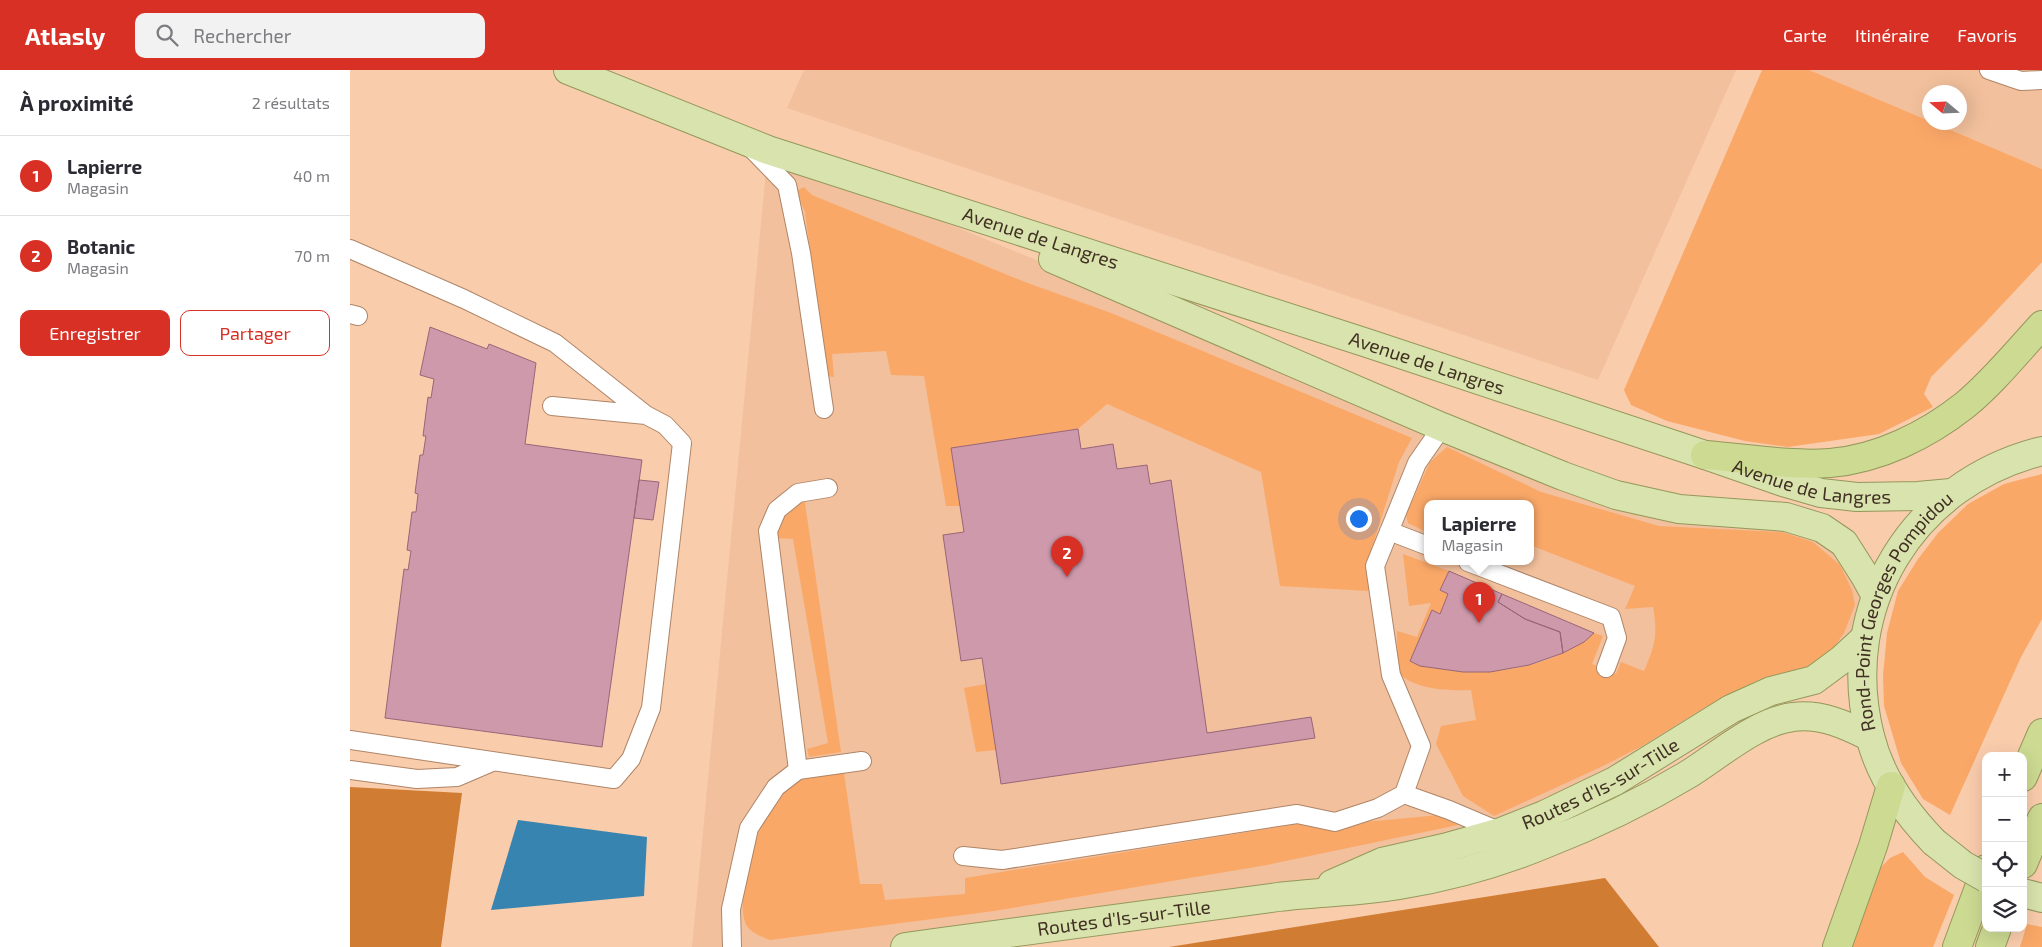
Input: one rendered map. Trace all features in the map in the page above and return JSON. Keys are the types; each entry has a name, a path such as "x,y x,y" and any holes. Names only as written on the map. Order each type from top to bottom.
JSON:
{"highway":[{"path":"1705,454 1830,463 1882,452 1925,431 1965,404 2042,325"},
{"path":"2027,768 2042,733"},
{"path":"1837,947 1873,846 1891,786"},
{"path":"2027,854 2042,818"},
{"path":"1957,947 1982,880"},
{"path":"1990,947 1996,932"}],"main road":[{"name":"Avenue de Langres","path":"568,70 768,150 1705,454 1783,482 1821,493 1865,497 1951,493"},
{"name":"Avenue de Langres","path":"906,196 1442,427 1563,476 1624,497 1679,510 1771,515 1805,521 1822,528 1844,544 1876,596"},
{"name":"Rond-Point Georges Pompidou","path":"1982,876 1934,842 1913,818 1891,786 1879,762 1870,737 1863,696 1862,671 1865,638 1876,596 1886,572 1914,529 1951,493 1987,470 2042,451"},
{"name":"Routes d'Is-sur-Tille","path":"1315,892 1382,862 1444,848 1501,832 1544,814 1615,781 1731,709 1749,700 1772,691 1814,680 1841,660 1865,638"},
{"name":"Routes d'Is-sur-Tille","path":"905,947 1315,892 1398,886 1450,875 1543,845 1657,792 1745,737 1780,719 1800,716 1818,717 1833,721 1870,737"},
{"path":"2027,894 2042,898"}],"lane":[{"path":"1990,70 2021,81 2038,77"},
{"path":"744,140 786,185 801,253 824,409"},
{"path":"350,249 555,342 646,416 666,425 682,443 651,708 631,759 614,779 350,740"},
{"path":"552,406 646,416"},
{"path":"964,856 1002,860 1297,814 1335,822 1378,808 1404,794 1421,746 1391,675 1375,566 1417,463 1442,427"},
{"path":"798,770 768,531 777,510 798,492 828,488"},
{"path":"1389,531 1424,544"},
{"path":"1476,565 1611,617 1617,638 1606,668"},
{"path":"732,947 731,909 749,828 776,787 798,770 862,761"},
{"path":"350,770 417,779 458,777 493,762"},
{"path":"1404,794 1449,810 1501,832"}],"shaded area":[{"path":"804,70 1736,70 1598,380 787,108"},
{"path":"1762,70 1809,70 1922,118 1922,130 1950,130 2042,169 2042,262 1931,377 1924,394 1933,407 1879,434 1788,447 1745,441 1667,421 1631,405 1624,390"},
{"path":"1809,70 2042,70 2042,169 1950,130 1967,130 1967,85 1922,85 1922,118"},
{"path":"768,150 1563,476 1805,521 1876,596 1865,638 1645,764 1315,892 905,947 692,947"},
{"path":"804,187 812,195 1025,282 1111,313 1412,438 1399,462 1366,567 1369,591 1280,586 1261,472 1107,404 1078,429 951,448 960,506 946,506 924,376 891,375 886,351 832,354 834,377 826,376 805,212 796,191"},
{"path":"1447,447 1541,492 1659,526 1782,532 1813,542 1840,565 1852,590 1855,605 1844,633 1835,646 1814,664 1801,670 1760,679 1704,708 1642,746 1494,816 1463,796 1436,744 1441,726 1476,720 1471,690 1442,690 1423,686 1406,679 1398,673 1397,631 1417,637 1431,603 1409,606 1403,554 1424,562 1424,565 1433,565 1449,571 1440,590 1448,594 1440,614 1432,610 1410,661 1422,666 1483,672 1523,667 1560,654 1578,645 1594,633 1603,636 1592,664 1616,674 1621,662 1644,671 1654,640 1655,617 1653,607 1625,609 1635,586 1534,547 1534,500 1424,500 1424,531 1408,523 1406,515 1430,462"},
{"path":"2042,474 2042,619 2021,657 1950,815 1923,799 1901,763 1884,706 1883,676 1887,633 1898,591 1918,559 1938,533 1968,504 2004,484"},
{"path":"804,496 841,752 809,757 807,749 828,743 793,539 774,538 786,509"},
{"path":"986,684 996,750 976,752 964,688"},
{"path":"844,773 860,884 882,884 885,900 965,894 965,878 1309,822 1322,826 1439,815 1458,825 1267,865 994,911 770,940 757,934 747,926 744,916 744,888 751,855 765,818 786,790 800,780 812,776"},
{"path":"350,787 462,793 441,947 350,947"},
{"path":"1903,852 1925,877 1954,895 1933,947 1851,947 1880,868 1890,858"},
{"path":"1605,878 1659,947 1169,947"},
{"path":"2027,924 2042,927 2042,947 2020,947 2025,932 2027,932"}],"water":[{"path":"518,820 647,837 644,896 491,910"}],"building":[{"path":"430,327 487,349 489,344 536,363 525,444 642,460 602,747 385,718 404,569 408,570 411,551 407,550 412,512 416,512 418,494 415,493 420,455 423,455 426,436 423,436 428,397 431,398 434,379 420,375"},
{"path":"1078,429 1081,449 1113,444 1117,469 1147,465 1150,484 1171,480 1207,733 1311,717 1315,738 1001,784 982,658 961,661 943,535 964,532 951,448"},
{"path":"639,480 659,482 653,520 634,518"},
{"path":"1449,571 1502,594 1498,602 1525,619 1560,632 1563,653 1529,665 1490,672 1463,672 1420,666 1410,661 1432,610 1440,614 1448,594 1440,590"},
{"path":"1502,594 1594,633 1584,642 1563,653 1560,632 1525,619 1498,602"}],"place":[{"name":"Botanic","path":"1067,577"},
{"name":"Lapierre","path":"1479,623"}]}
